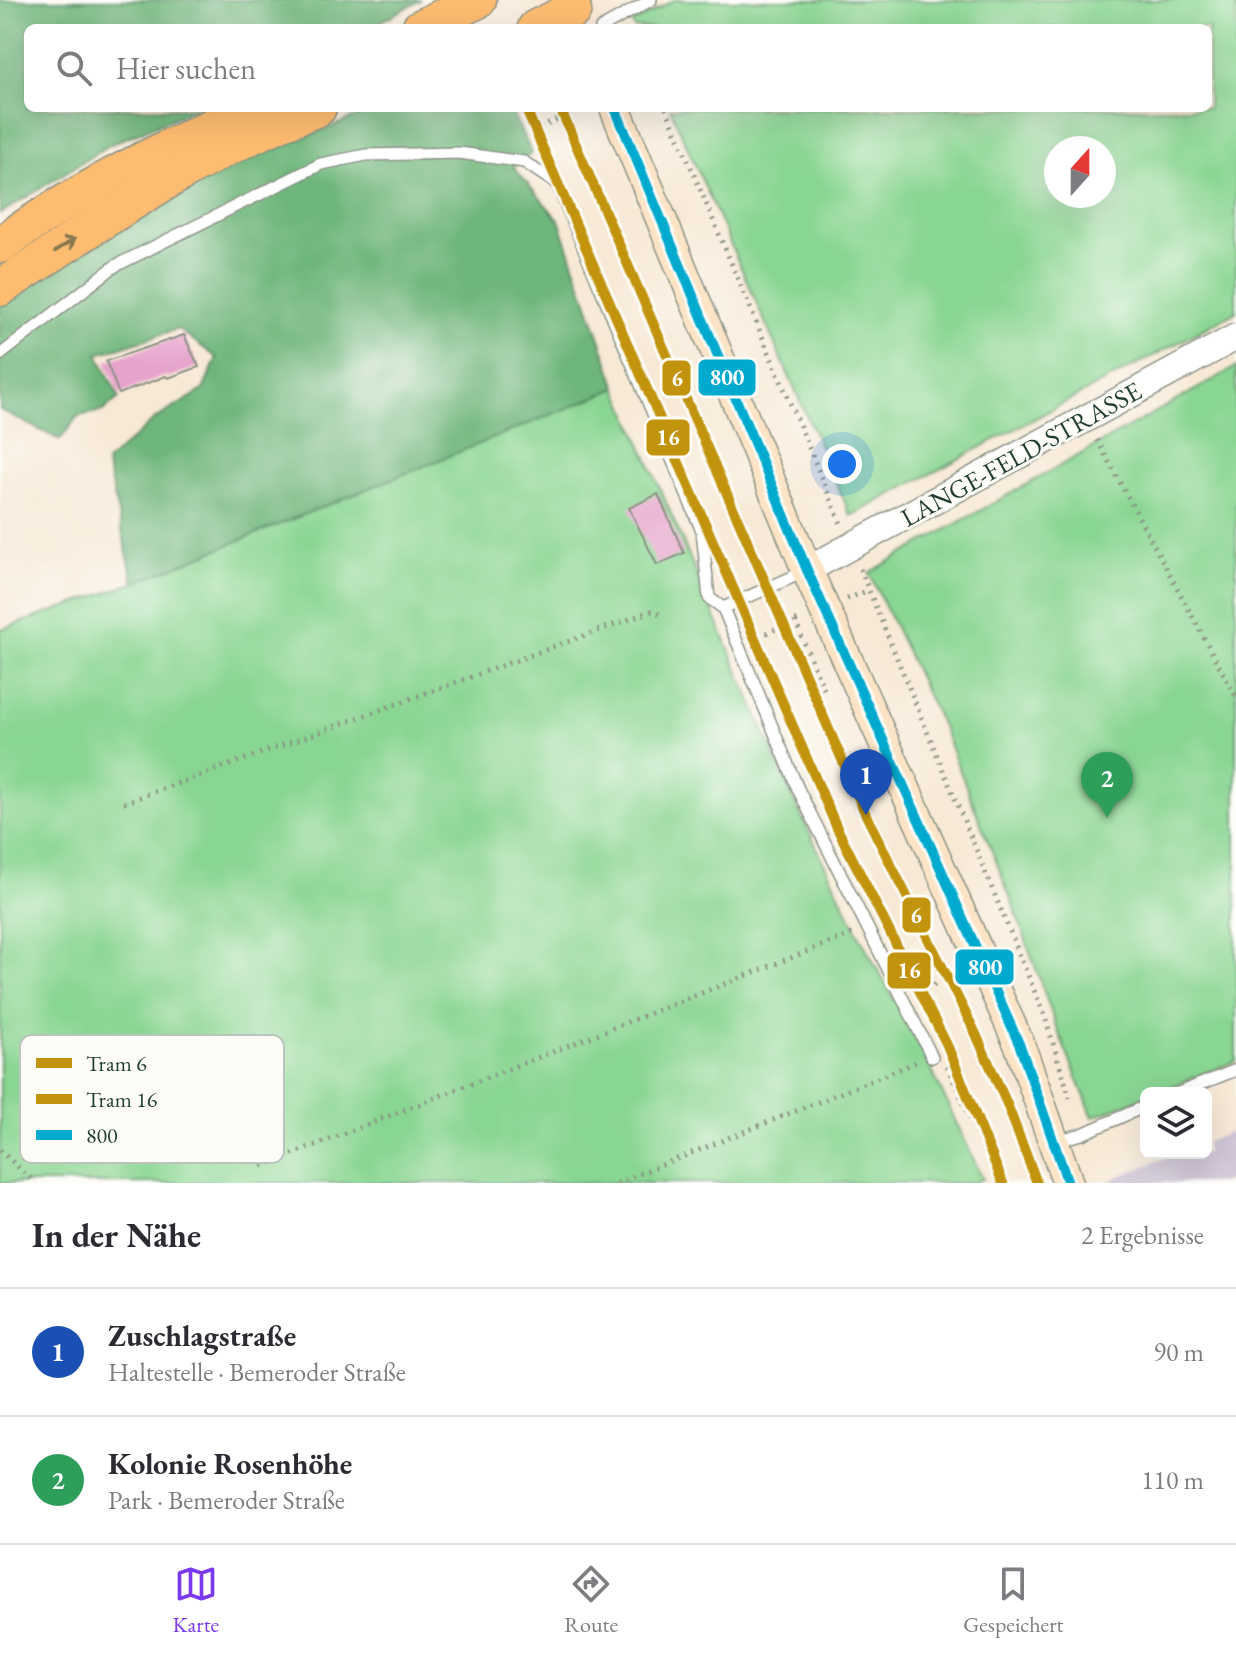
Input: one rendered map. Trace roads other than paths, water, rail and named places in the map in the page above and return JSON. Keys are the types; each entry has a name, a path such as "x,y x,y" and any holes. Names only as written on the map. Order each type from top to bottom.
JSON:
{"highway":[{"path":"428,24 478,0"},
{"path":"552,24 581,17"},
{"path":"0,245 42,214 147,157 243,112"},
{"path":"0,288 118,211 203,162 280,121 306,112"}],"main road":[{"path":"617,112 807,570 1020,1046 1069,1138 1068,1183"}],"street":[{"name":"LANGE-FELD-STRASSE","path":"807,570 1236,337"}],"lane":[{"path":"581,17 651,0"},
{"path":"0,355 115,266 321,164 366,155 459,153 524,162 557,184 702,531 709,598 723,608 798,789 932,1057"},
{"path":"723,608 807,570"},
{"path":"1193,1087 1236,1070"},
{"path":"1069,1138 1140,1108"}],"tram line":[{"name":"6","path":"562,112 866,815 975,1032 1037,1183"},
{"name":"16","path":"528,114 837,828 947,1045 1003,1183"}],"place":[{"name":"Zuschlagstraße","path":"866,815"},
{"name":"Kolonie Rosenhöhe","path":"1107,818"}]}
